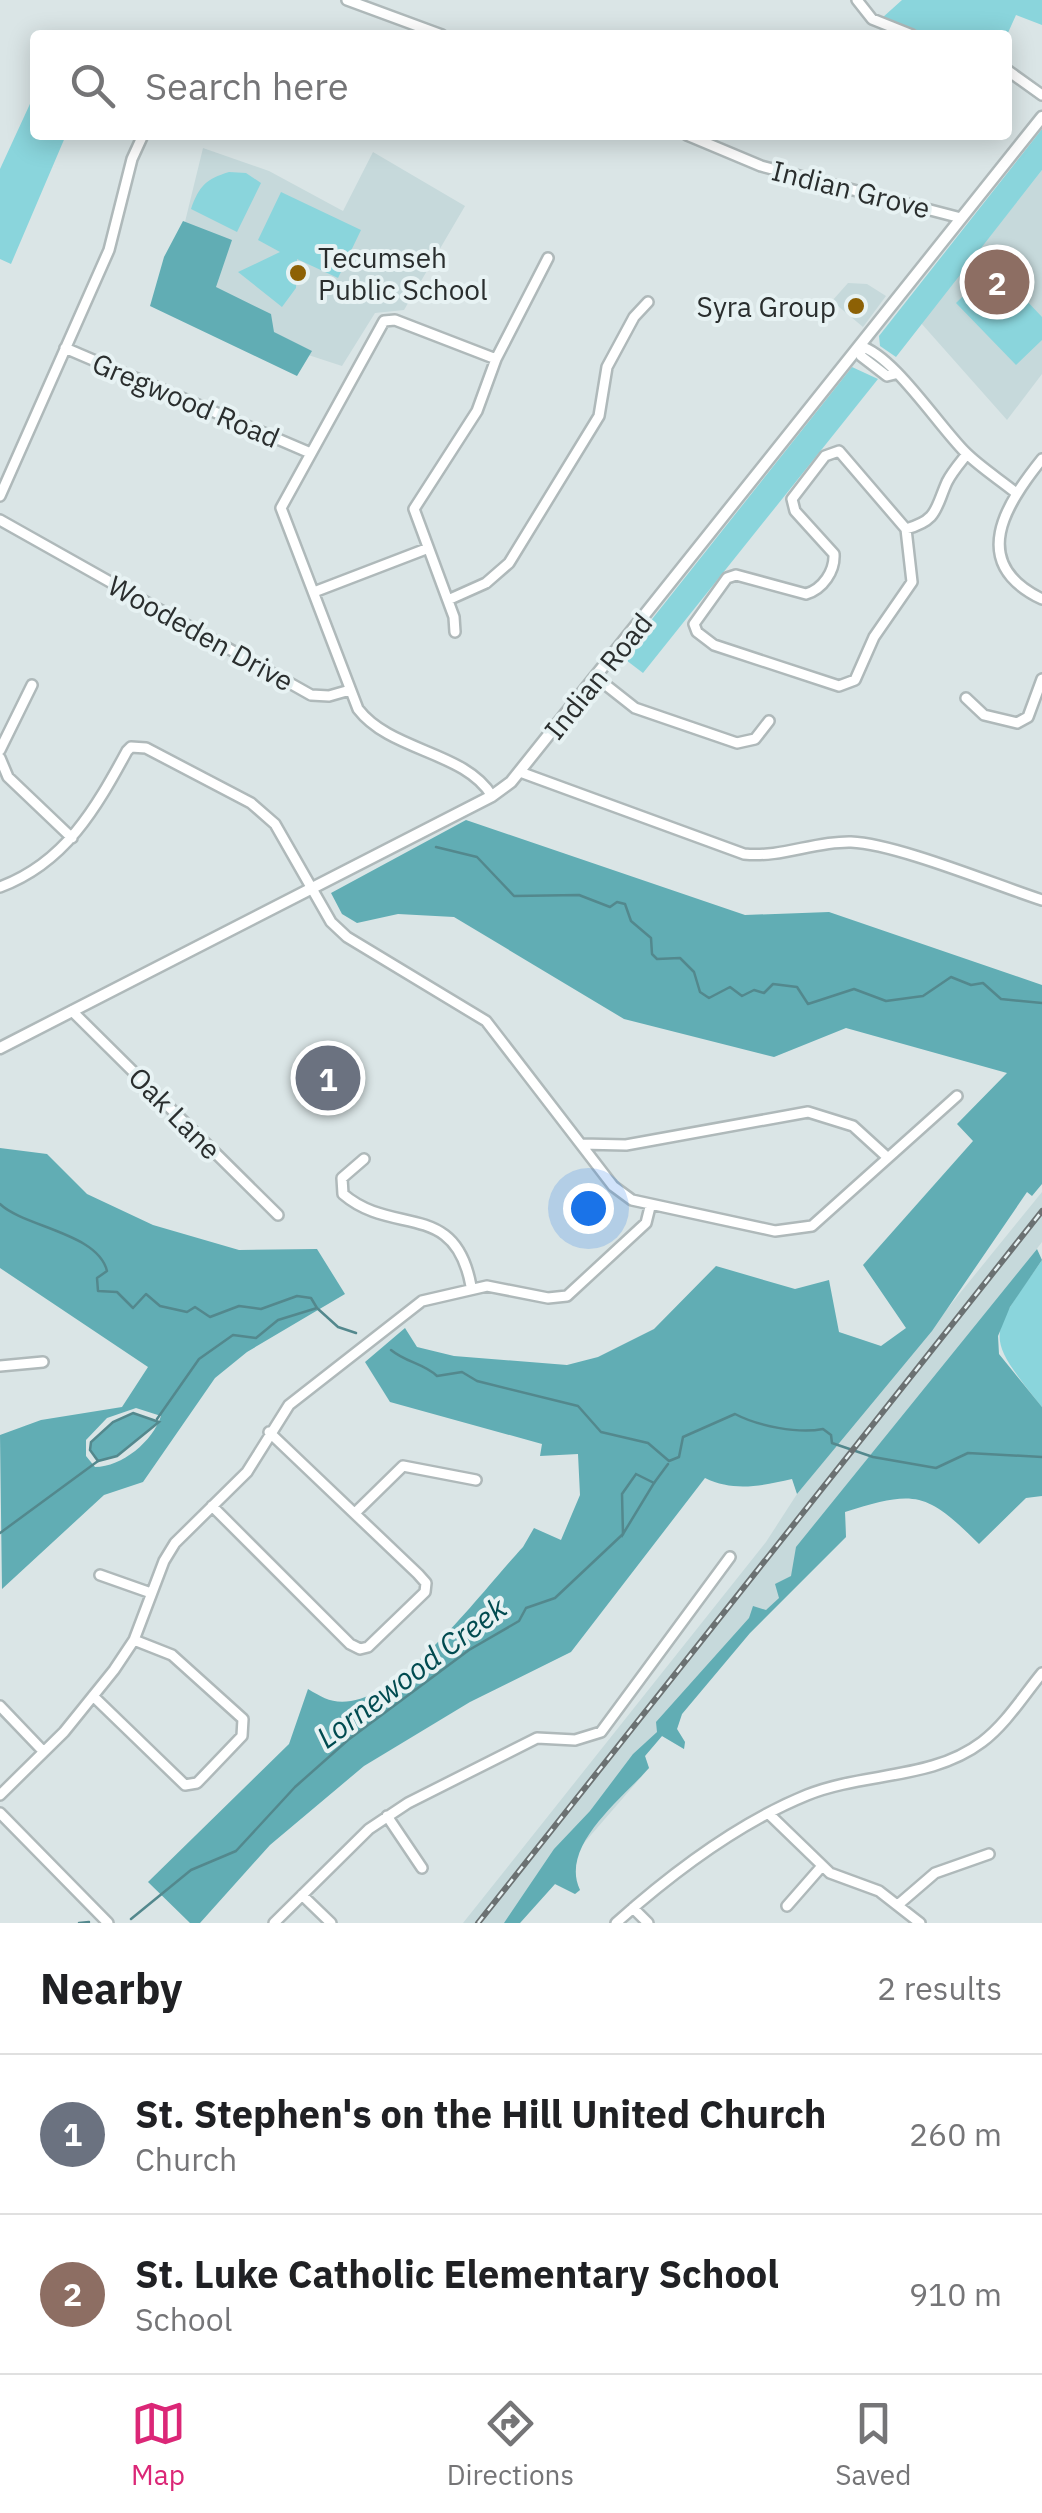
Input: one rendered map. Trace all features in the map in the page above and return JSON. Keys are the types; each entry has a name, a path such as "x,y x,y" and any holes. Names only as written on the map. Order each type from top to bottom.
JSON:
{"street":[{"path":"347,0 428,30"},
{"path":"857,0 872,19 900,30"},
{"path":"1012,74 1042,95"},
{"name":"Indian Road","path":"0,1048 492,796 520,772 1042,117"},
{"path":"0,496 109,250 140,140"},
{"name":"Indian Grove","path":"699,140 761,166 961,218"},
{"path":"455,632 448,600 414,510 477,412 496,359 548,258"},
{"path":"448,600 486,583 509,563 599,416 608,367 634,317 648,302"},
{"path":"492,796 478,779 376,728 358,710 282,508 308,452 384,321 395,320 496,359"},
{"path":"860,346 894,367 895,374 966,454 1015,492"},
{"name":"Gregwood Road","path":"65,348 308,452"},
{"path":"831,452 845,454 906,529 912,582 874,637 855,680 847,685 714,645 696,632 699,614 727,578 742,577 806,594 816,591 834,567 834,554 795,511 792,499 831,452"},
{"path":"906,529 926,523 939,512 948,481 966,454"},
{"path":"1042,459 1015,492 1002,518 1002,554 1017,582 1042,598"},
{"name":"Woodeden Drive","path":"0,520 312,695 330,696 350,690"},
{"path":"314,592 426,549"},
{"path":"597,678 635,708 737,743 755,739 769,722"},
{"path":"966,698 984,715 1017,724 1028,717 1042,678"},
{"path":"0,750 32,684"},
{"path":"0,886 41,865 72,838 91,817 127,751 132,746 146,748 251,803 276,824 310,889 346,937 486,1021 613,1186 650,1207 794,1232 823,1220 957,1096"},
{"path":"0,758 8,777 72,838"},
{"path":"520,772 744,854 768,857 830,843 866,844 1042,900"},
{"name":"Oak Lane","path":"72,1011 278,1215"},
{"path":"581,1144 626,1145 808,1112 853,1126 888,1157"},
{"path":"364,1160 342,1178 343,1194 368,1210 426,1223 445,1234 467,1264 471,1286"},
{"path":"0,1795 93,1696 134,1640 175,1543 247,1472 289,1405 405,1311 441,1294 471,1286 548,1298 567,1296 641,1228 650,1207"},
{"path":"0,1366 43,1362"},
{"path":"212,1506 350,1644 360,1649 368,1647 418,1601 426,1583 269,1432"},
{"path":"356,1512 403,1466 476,1480"},
{"path":"274,1923 388,1816 538,1738 575,1740 601,1732 730,1557"},
{"path":"100,1575 151,1593"},
{"path":"93,1696 184,1785 197,1782 242,1736 243,1718 172,1655 134,1640"},
{"path":"616,1923 688,1866 768,1814 839,1784 925,1768 958,1757 994,1732 1042,1672"},
{"path":"0,1706 43,1751"},
{"path":"0,1813 108,1923"},
{"path":"768,1814 837,1878 879,1891 920,1923"},
{"path":"388,1816 422,1868"},
{"path":"899,1904 935,1873 989,1854"},
{"path":"787,1906 822,1866"},
{"path":"302,1895 330,1923"},
{"path":"634,1908 648,1923"}],"shaded area":[{"path":"902,0 1042,0 1042,25 1016,15 1009,30 917,30 882,18"},
{"path":"30,104 30,140 64,140 11,264 0,259 0,169"},
{"path":"1042,129 1042,170 896,357 880,346 879,336"},
{"name":"Tecumseh Public School","path":"203,148 269,171 343,211 373,152 465,206 404,310 375,313 342,366 164,308"},
{"path":"1042,170 1042,374 1007,420 921,323"},
{"path":"229,172 246,173 261,183 237,232 191,209 204,184"},
{"path":"281,192 361,230 338,278 297,259 296,288 282,307 238,272 280,252 258,240"},
{"path":"183,221 232,240 216,287 271,314 274,332 312,351 297,376 150,306 164,257"},
{"path":"994,266 1042,317 1042,340 1016,365 956,303"},
{"path":"848,283 867,284 886,296 863,327 832,301"},
{"path":"852,367 878,379 643,673 622,657"},
{"path":"466,820 745,915 829,912 1042,985 1042,1184 1032,1196 1027,1192 932,1331 797,1494 792,1479 737,1486 705,1478 571,1652 470,1702 364,1766 270,1845 200,1923 190,1923 148,1882 289,1744 308,1689 328,1700 345,1702 373,1694 396,1679 466,1612 523,1547 534,1528 561,1540 580,1495 578,1454 540,1456 542,1444 390,1402 365,1362 405,1328 417,1347 454,1356 567,1365 598,1357 654,1329 716,1266 795,1289 829,1280 839,1332 881,1346 906,1328 863,1265 973,1141 957,1124 1007,1073 846,1028 774,1057 624,1019 454,917 398,914 357,923 342,914 331,893"},
{"path":"0,1148 47,1154 87,1194 153,1225 239,1250 317,1249 345,1294 247,1352 215,1378 143,1482 104,1495 2,1589 0,1435 41,1420 122,1407 148,1367 0,1268","holes":["136,1408 161,1416 151,1435 116,1463 95,1467 86,1456 86,1440 107,1418"]},
{"path":"1042,1192 1042,1242 926,1394 845,1512 846,1537 750,1633 682,1714 677,1729 685,1742 684,1749 662,1736 645,1756 649,1768 578,1850 573,1876 580,1890 575,1894 555,1884 520,1923 463,1923 766,1542 797,1494"},
{"path":"1037,1249 1042,1260 1010,1307 998,1336 999,1354 1042,1407 1042,1496 1026,1498 979,1544 946,1514 918,1500 888,1500 845,1512 846,1537 750,1633 682,1714 677,1729 685,1742 684,1749 662,1736 645,1756 649,1768 596,1824 578,1857 580,1890 575,1894 555,1884 520,1923 504,1923 554,1849 590,1811 633,1754 657,1732 656,1722 749,1618 753,1606 766,1610 779,1598 775,1584 791,1576 796,1547"},
{"path":"1042,1260 1042,1407 1010,1364 1000,1335 1011,1305"},
{"path":"133,1413 159,1422 117,1456 98,1461 90,1450 91,1442 113,1422"},
{"path":"636,1474 654,1483 623,1534 622,1494"}],"waterway":[{"path":"436,847 477,857 514,896 579,895 610,907 617,902 625,904 631,921 651,938 652,954 657,959 680,958 694,972 700,992 709,998 730,987 742,996 754,990 764,993 773,984 797,987 808,1004 854,989 886,1001 923,996 951,977 971,985 983,983 1001,999 1042,1003"},
{"path":"0,1204 90,1248 107,1271 97,1278 98,1291 117,1292 133,1308 146,1294 160,1306 187,1312 195,1307 210,1317 239,1306 261,1309 297,1296 311,1298 317,1308"},
{"path":"157,1419 199,1359 233,1335 256,1338 278,1320 317,1308 338,1327 356,1333"},
{"path":"391,1350 437,1376 462,1372 477,1381 578,1406 601,1432 648,1443 669,1461 679,1457 683,1437 735,1414 778,1428 823,1429 831,1435 832,1443 873,1457 936,1468 968,1453 1042,1457"},
{"path":"0,1533 98,1461"},
{"name":"Lornewood Creek","path":"654,1483 668,1464"},
{"name":"Lornewood Creek","path":"131,1919 191,1870 236,1851 295,1787 348,1740 469,1650 519,1621 526,1608 555,1598 623,1534"},
{"name":"Lornewood Creek","path":"79,1923 89,1922"}],"railway":[{"path":"478,1923 1042,1211"}],"place":[{"name":"Tecumseh Public School","path":"298,273"},
{"name":"St. Luke Catholic Elementary School","path":"997,282"},
{"name":"Syra Group","path":"856,306"},
{"name":"St. Stephen's on the Hill United Church","path":"328,1078"}]}
